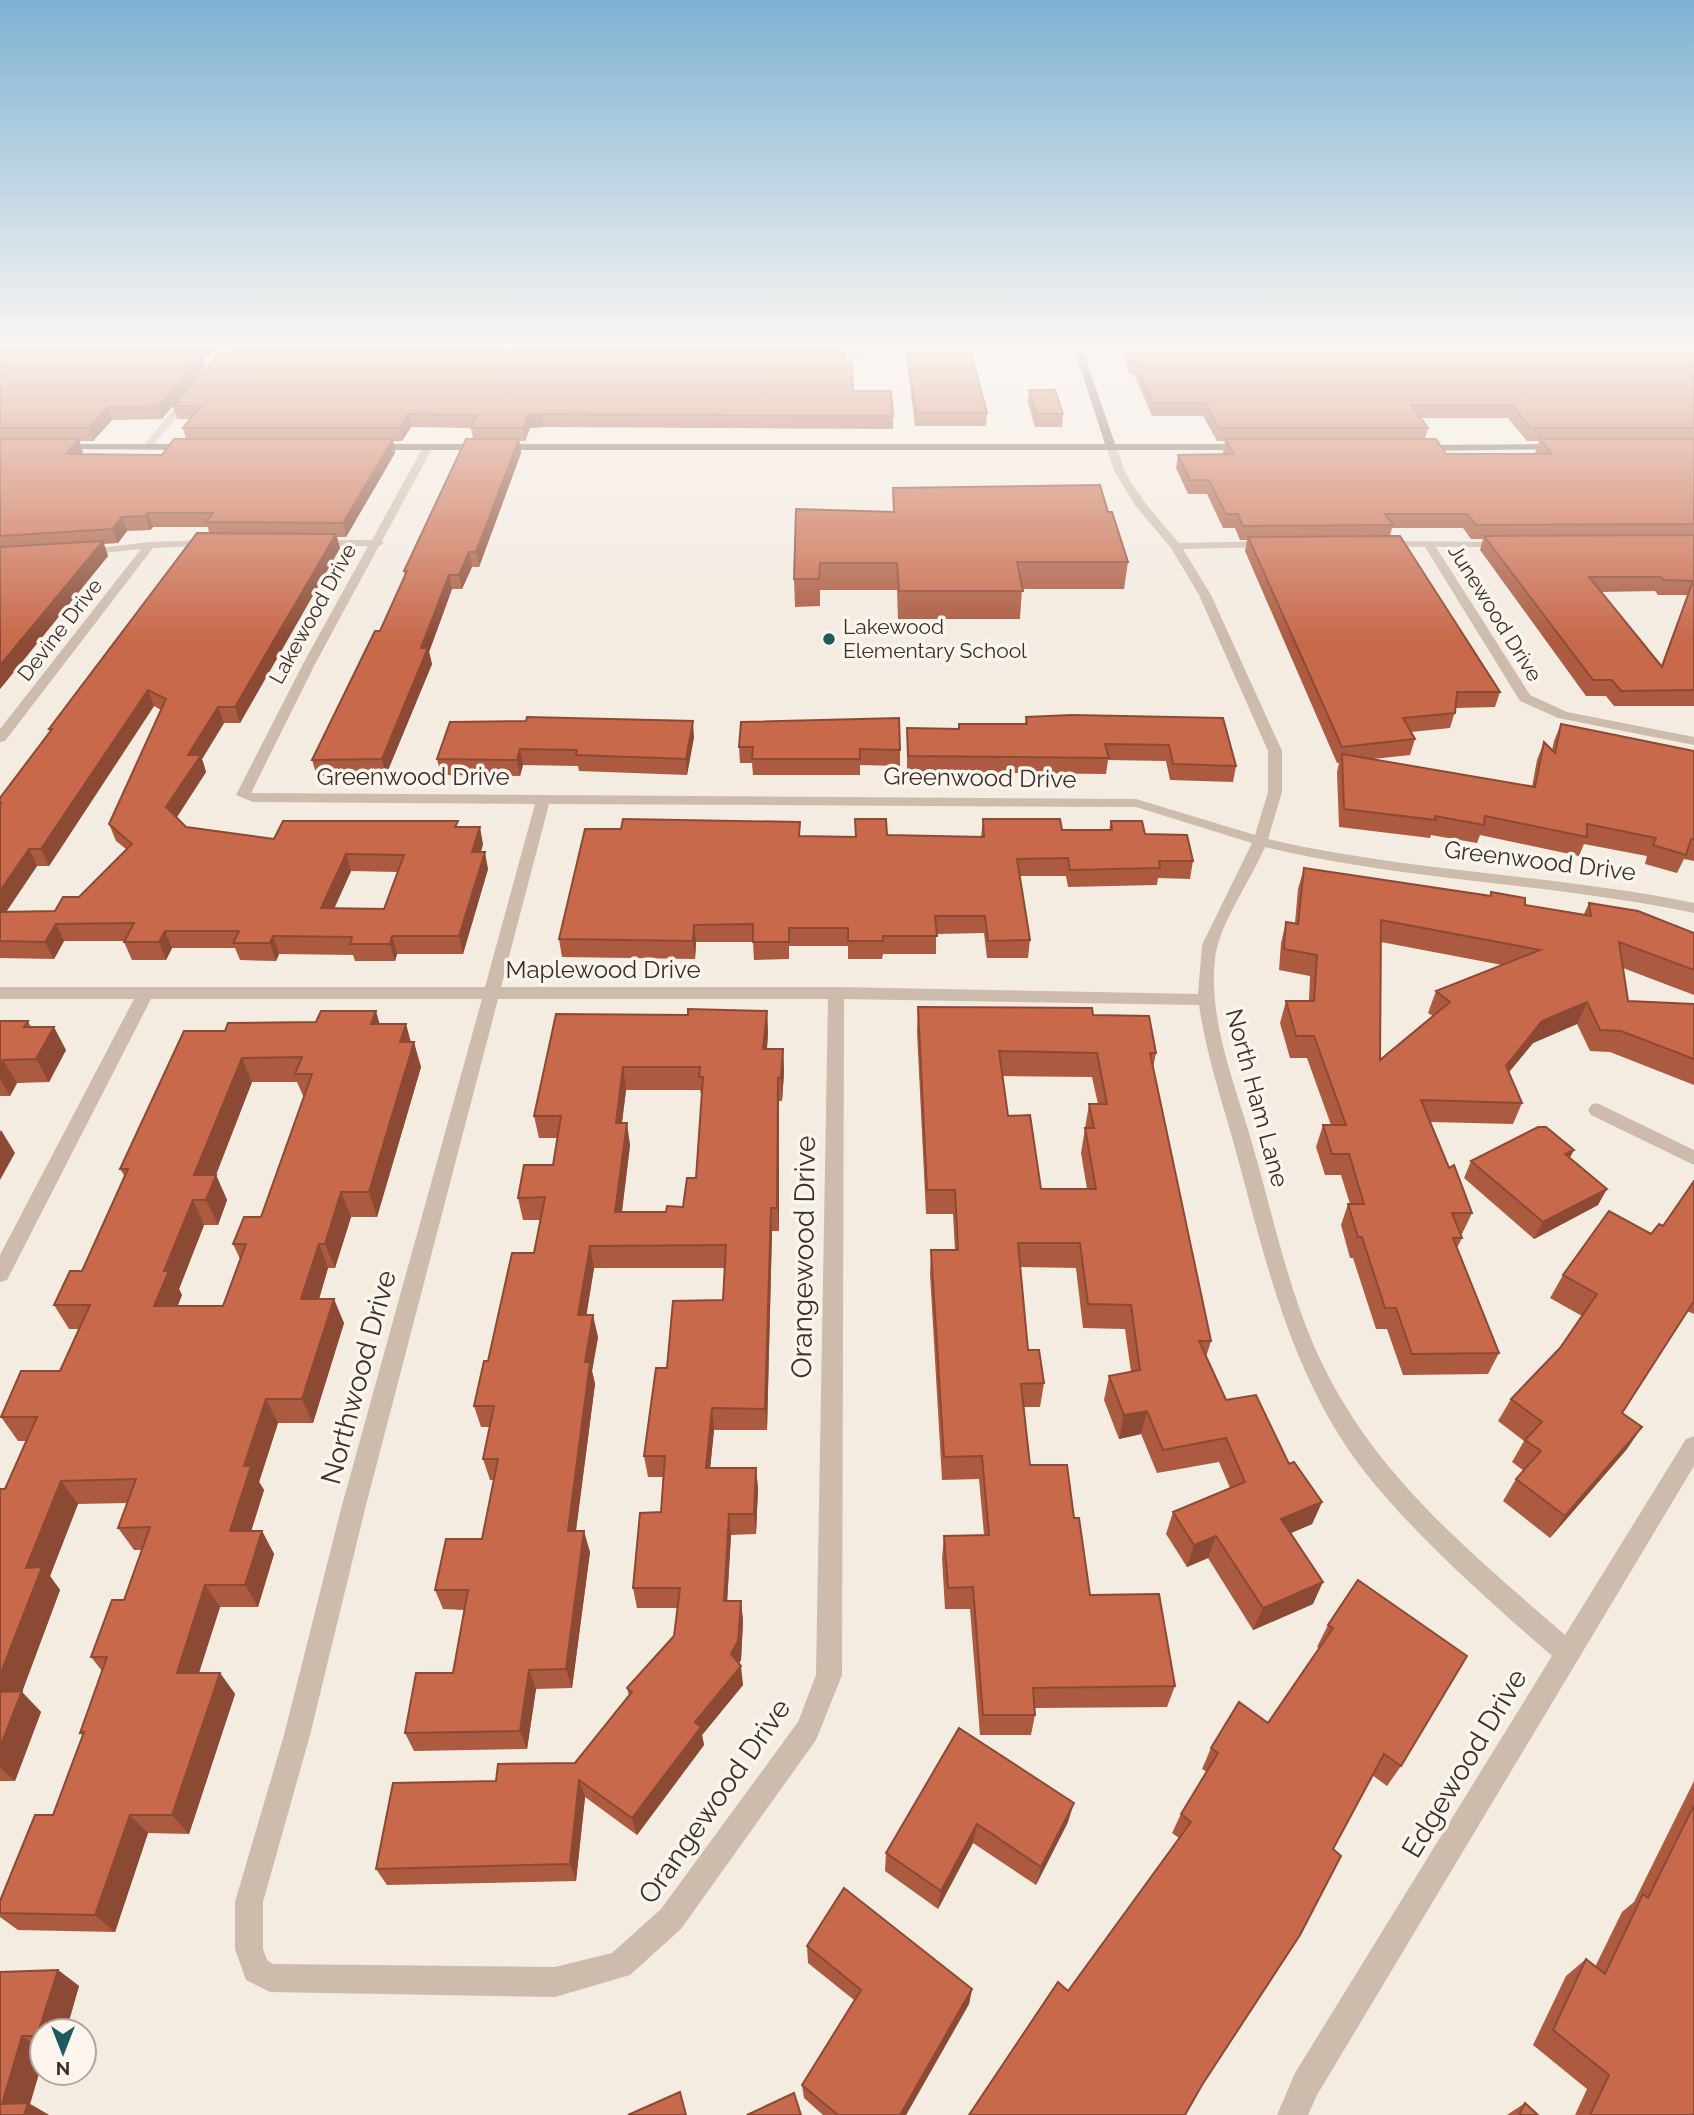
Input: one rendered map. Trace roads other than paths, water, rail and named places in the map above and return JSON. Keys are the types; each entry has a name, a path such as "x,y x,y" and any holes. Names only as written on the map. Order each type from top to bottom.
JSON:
{"main road":[{"path":"54,447 201,447"},
{"path":"361,447 1257,447"},
{"path":"1406,448 1569,447"}],"street":[{"path":"147,447 150,444"},
{"name":"Lakewood Drive","path":"253,798 243,795 309,664 378,543 428,447"},
{"name":"North Ham Lane","path":"1111,447 1119,470 1139,503 1176,545 1205,595 1275,751 1279,776 1260,841 1220,922 1207,957 1207,1000 1219,1060 1283,1288 1322,1385 1360,1446 1433,1534 1567,1653"},
{"path":"66,554 150,545 230,542"},
{"path":"297,543 378,543"},
{"path":"1176,545 1277,544"},
{"path":"1373,544 1512,544"},
{"name":"Junewood Drive","path":"1428,544 1525,698 1563,715 1694,741"},
{"name":"Devine Drive","path":"0,738 150,545"},
{"name":"Greenwood Drive","path":"253,798 1113,802 1167,810 1260,841 1346,859 1553,883 1652,898 1694,908"},
{"name":"Northwood Drive","path":"256,1970 249,1949 249,1902 297,1735 353,1509 543,801"},
{"name":"Maplewood Drive","path":"0,993 836,993 1207,1000"},
{"name":"Orangewood Drive","path":"256,1970 270,1978 555,1982 620,1965 671,1919 807,1731 829,1675 836,993"},
{"path":"0,1272 144,995"},
{"path":"1597,1110 1694,1158"},
{"name":"Edgewood Drive","path":"1292,2115 1306,2084 1694,1446"}],"place":[{"name":"Lakewood Elementary School","path":"829,639"}]}
